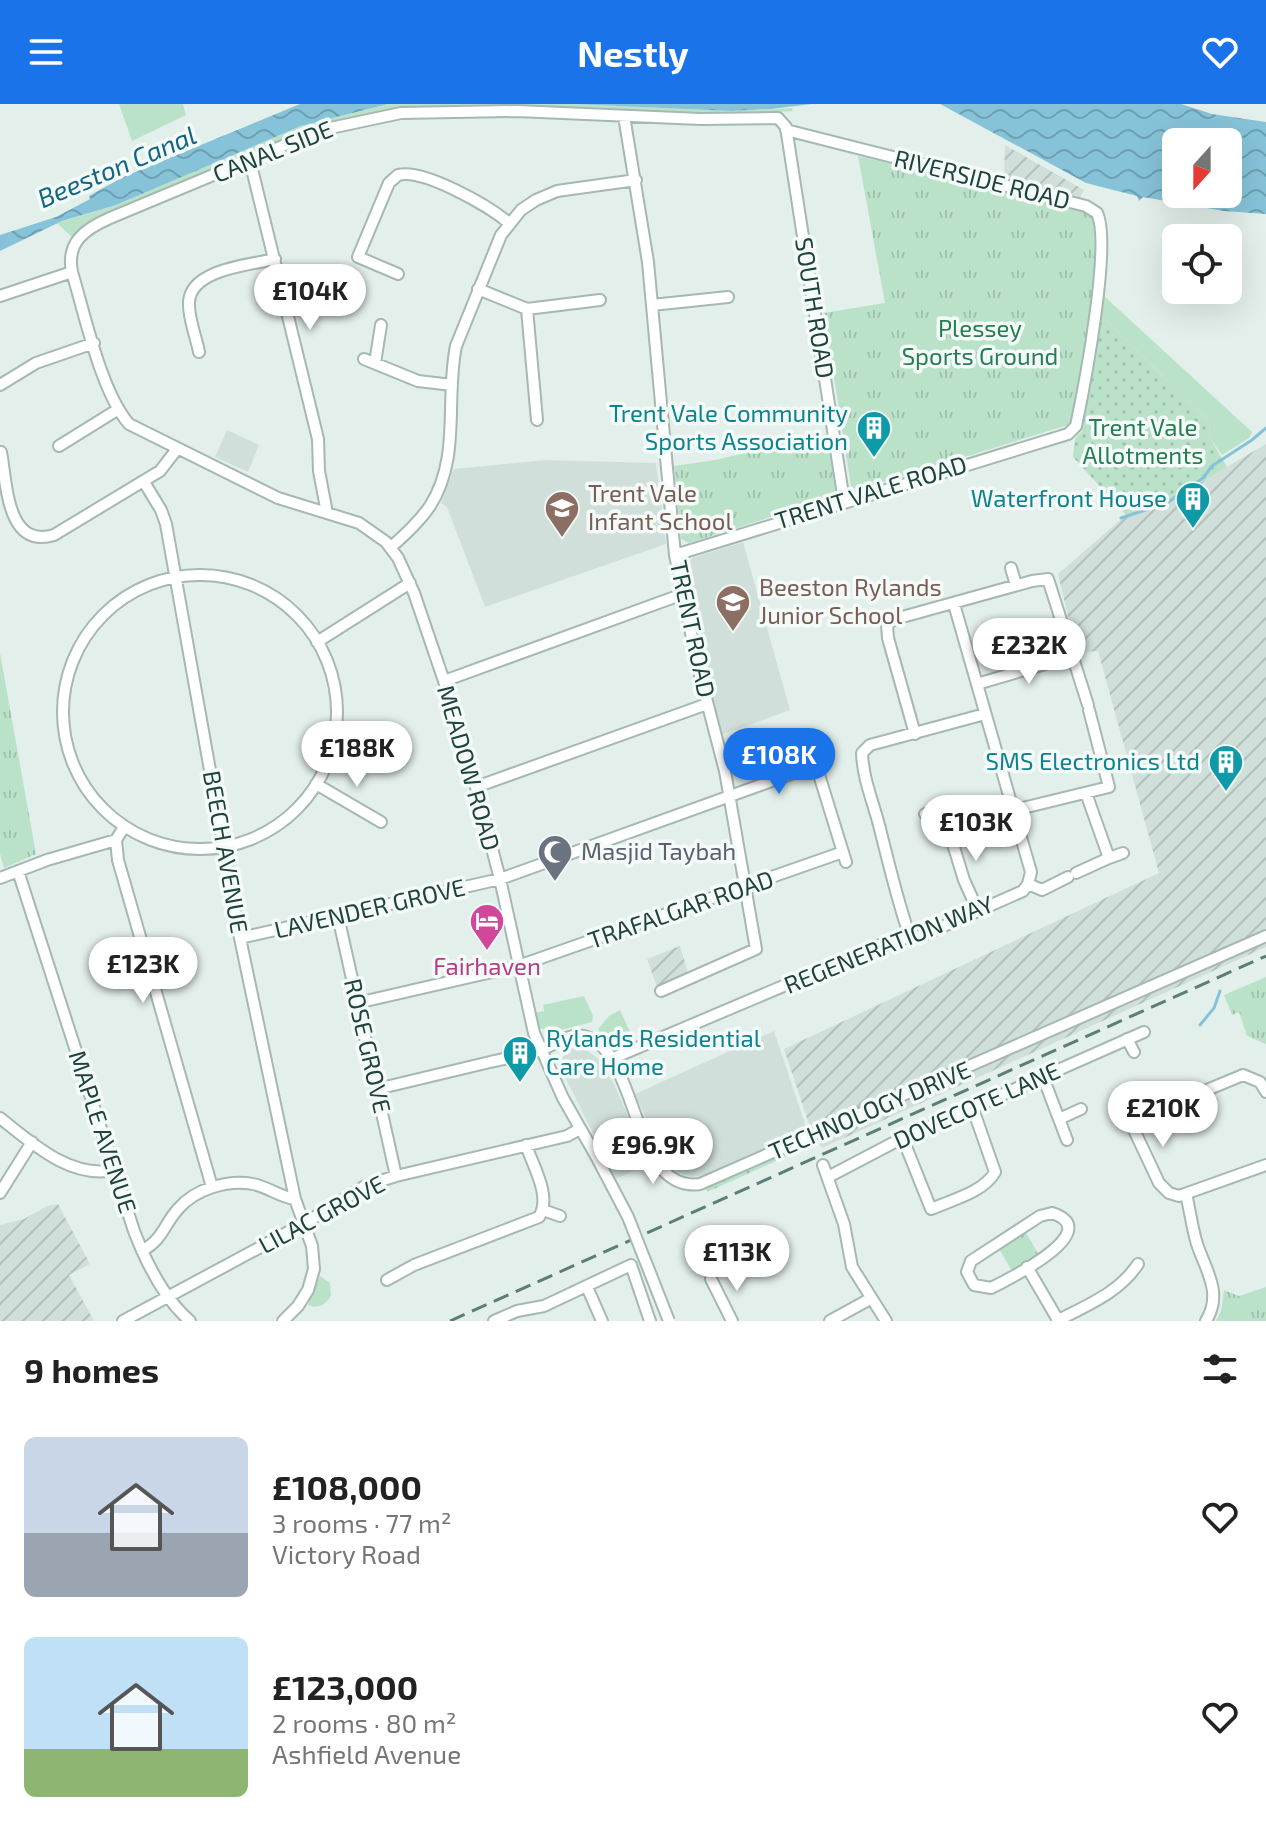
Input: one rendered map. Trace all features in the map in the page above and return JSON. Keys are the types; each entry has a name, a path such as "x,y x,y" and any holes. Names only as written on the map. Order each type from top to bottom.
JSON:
{"street":[{"name":"CANAL SIDE","path":"72,272 70,258 73,246 91,227 321,130 401,113 503,110 739,120 778,118"},
{"name":"TRENT ROAD","path":"624,116 636,180 652,305 675,555 730,796 756,949 661,991"},
{"name":"SOUTH ROAD","path":"778,118 786,130 844,501"},
{"name":"RIVERSIDE ROAD","path":"786,130 1086,206 1097,213 1101,235 1099,286 1076,426 1068,434"},
{"path":"250,161 318,439 319,471 327,513"},
{"path":"398,274 358,257 389,183 398,175 414,174 468,196 490,207 509,223"},
{"path":"391,547 424,514 443,479 449,448 456,346 498,240 509,223 529,204 552,192 636,180"},
{"path":"199,352 189,304 196,285 210,275 275,259"},
{"path":"0,296 72,272 117,410 59,446"},
{"path":"478,289 527,309 600,300"},
{"path":"652,305 728,297"},
{"path":"527,309 537,420"},
{"path":"381,325 370,361 418,381 452,385"},
{"path":"379,339 392,341"},
{"path":"0,385 36,363 94,343"},
{"name":"MEADOW ROAD","path":"117,410 132,427 278,498 354,521 391,547 410,583 476,787 500,879 528,1016 540,1050 628,1217 669,1321"},
{"name":"TRENT VALE ROAD","path":"675,555 1068,434"},
{"path":"1,452 13,519 24,532 39,537 54,535 144,482 165,467 177,449"},
{"name":"BEECH AVENUE","path":"144,482 163,515 240,938 295,1199 305,1223 313,1257 312,1279 302,1300 283,1321"},
{"path":"1011,568 1016,585"},
{"path":"213,576 238,580 258,588 291,610 317,642 332,676 337,713 331,754 316,784 301,804 282,821 247,840 225,846 180,847 141,836 124,827 93,797 74,764 65,733 64,710 71,670 82,643 107,612 136,592 175,577 213,576"},
{"path":"915,734 888,638 887,624 895,619 1016,585 1048,579 1109,787 1015,810"},
{"path":"317,642 410,583"},
{"path":"444,681 683,594"},
{"path":"954,604 1015,810 1031,872 1028,884 1042,890 1123,853"},
{"path":"977,684 1072,656"},
{"path":"476,787 707,704"},
{"path":"910,937 864,775 862,753 870,745 985,714"},
{"name":"LAVENDER GROVE","path":"240,938 500,879 816,765 844,857"},
{"path":"316,784 381,822"},
{"path":"1086,793 1109,858"},
{"path":"925,814 960,804"},
{"path":"942,808 964,880 978,911"},
{"path":"124,827 116,840 118,860 212,1187"},
{"path":"0,878 116,840"},
{"name":"TRAFALGAR ROAD","path":"357,1003 518,966 745,887 844,857"},
{"name":"MAPLE AVENUE","path":"18,871 142,1251 177,1310 190,1321"},
{"name":"REGENERATION WAY","path":"611,1059 892,940 921,936 1023,891 1028,884"},
{"name":"ROSE GROVE","path":"338,916 396,1176"},
{"name":"TECHNOLOGY DRIVE","path":"540,1050 571,1037 583,1036 598,1043 611,1059 662,1169 678,1183 700,1184 1266,936"},
{"name":"DOVECOTE LANE","path":"828,1177 903,1139 1144,1032"},
{"path":"1127,1039 1134,1052"},
{"path":"377,1089 540,1050"},
{"path":"1132,1121 1243,1075 1252,1076 1266,1092"},
{"path":"1043,1077 1067,1140"},
{"path":"1120,1100 1159,1183 1169,1193 1186,1194 1266,1165"},
{"path":"903,1139 931,1209 989,1181 995,1172 973,1109"},
{"path":"1059,1119 1081,1109"},
{"path":"0,1118 55,1158 95,1172 114,1170"},
{"name":"LILAC GROVE","path":"123,1321 305,1223 365,1186 567,1136 580,1129"},
{"path":"0,1193 32,1142"},
{"path":"391,1273 539,1217 544,1199 526,1145"},
{"path":"823,1165 844,1224 852,1267 886,1321"},
{"path":"142,1251 161,1239 177,1210 187,1200 212,1187 253,1184 295,1199"},
{"path":"1186,1194 1197,1244 1214,1289 1212,1308 1206,1321"},
{"path":"543,1210 560,1216"},
{"path":"1056,1214 1068,1226 1067,1237 1058,1248 1027,1267 991,1288 974,1285 967,1272 971,1261 980,1253 1040,1216 1056,1214"},
{"path":"1027,1267 1058,1321 1111,1292 1125,1281 1138,1264"},
{"path":"494,1321 508,1318 517,1311 544,1306 631,1265 650,1321"},
{"path":"709,1286 732,1321"},
{"path":"587,1287 602,1321"},
{"path":"830,1321 870,1299"}],"shaded area":[{"path":"1005,145 1084,190 1080,198 1004,178"},
{"path":"227,430 259,445 248,472 215,457"},
{"path":"1266,444 1266,947 822,1148 814,1130 811,1130 784,1049 1159,873 1098,651 1084,652 1075,645 1058,574 1126,515 1167,502"},
{"name":"Trent Vale Infant School","path":"545,460 656,463 666,544 485,607 447,507 441,503 454,469"},
{"name":"Beeston Rylands Junior School","path":"743,542 790,710 721,735 685,568 692,558"},
{"path":"680,946 688,973 657,987 647,959"},
{"path":"774,1031 807,1130 704,1175 691,1177 677,1172 661,1153 635,1094"},
{"path":"571,1048 586,1050 600,1060 649,1163 616,1179 561,1069 563,1055"},
{"path":"58,1204 90,1264 69,1275 94,1321 0,1321 0,1225 24,1219 47,1206"}],"green space":[{"path":"119,104 183,104 186,115 132,141"},
{"path":"388,104 573,104 731,111 792,108 793,111 740,115 484,107 409,108 281,142 84,225 72,237 57,223 116,205 301,126"},
{"name":"Plessey Sports Ground","path":"858,156 1077,209 1092,216 1096,232 1094,285 1071,424 858,490 851,486 824,313 885,303"},
{"path":"1104,296 1252,432 1249,438 1222,455 1210,438 1209,421 1101,315"},
{"name":"Trent Vale Allotments","path":"1101,315 1209,421 1210,438 1227,467 1167,502 1126,515 1073,457 1075,439 1082,431"},
{"name":"Beeston Rylands Junior School","path":"827,434 836,489 831,498 689,543 681,539 674,466 715,460"},
{"path":"0,653 36,854 4,868 0,854"},
{"path":"1266,977 1266,1044 1247,1036 1239,1012 1232,1015 1224,995"},
{"path":"584,996 593,1016 592,1022 553,1032 540,1028 535,1013 544,1011 543,1005"},
{"path":"620,1010 635,1043 615,1050 598,1029 609,1016"},
{"path":"807,1143 805,1148 707,1192 706,1188"},
{"path":"1025,1231 1039,1255 1012,1271 998,1247"},
{"path":"320,1276 330,1283 331,1296 315,1307 308,1305"},
{"path":"1266,1287 1266,1321 1216,1321 1224,1290 1239,1296"}],"water":[{"path":"300,104 388,104 301,126 116,205 62,221 0,251 0,235 56,217 121,178"},
{"path":"573,104 812,104 731,111"},
{"path":"940,104 1181,104 1212,114 1266,122 1266,214 1207,208 1242,208 1242,128 1162,128 1162,200 1143,197 1139,201 1137,196 1086,183"}],"waterway":[{"path":"1121,518 1167,503 1266,428"},
{"path":"1200,1025 1214,1008 1220,991"}],"railway":[{"path":"450,1321 1266,956"}],"place":[{"name":"Trent Vale Community Sports Association","path":"874,459"},
{"name":"Waterfront House","path":"1193,530"},
{"name":"Trent Vale Infant School","path":"562,539"},
{"name":"Beeston Rylands Junior School","path":"733,633"},
{"name":"SMS Electronics Ltd","path":"1226,793"},
{"name":"Masjid Taybah","path":"555,883"},
{"name":"Fairhaven","path":"487,952"},
{"name":"Rylands Residential Care Home","path":"520,1084"}],"water label":[{"name":"Beeston Canal","path":"117,167"}]}
